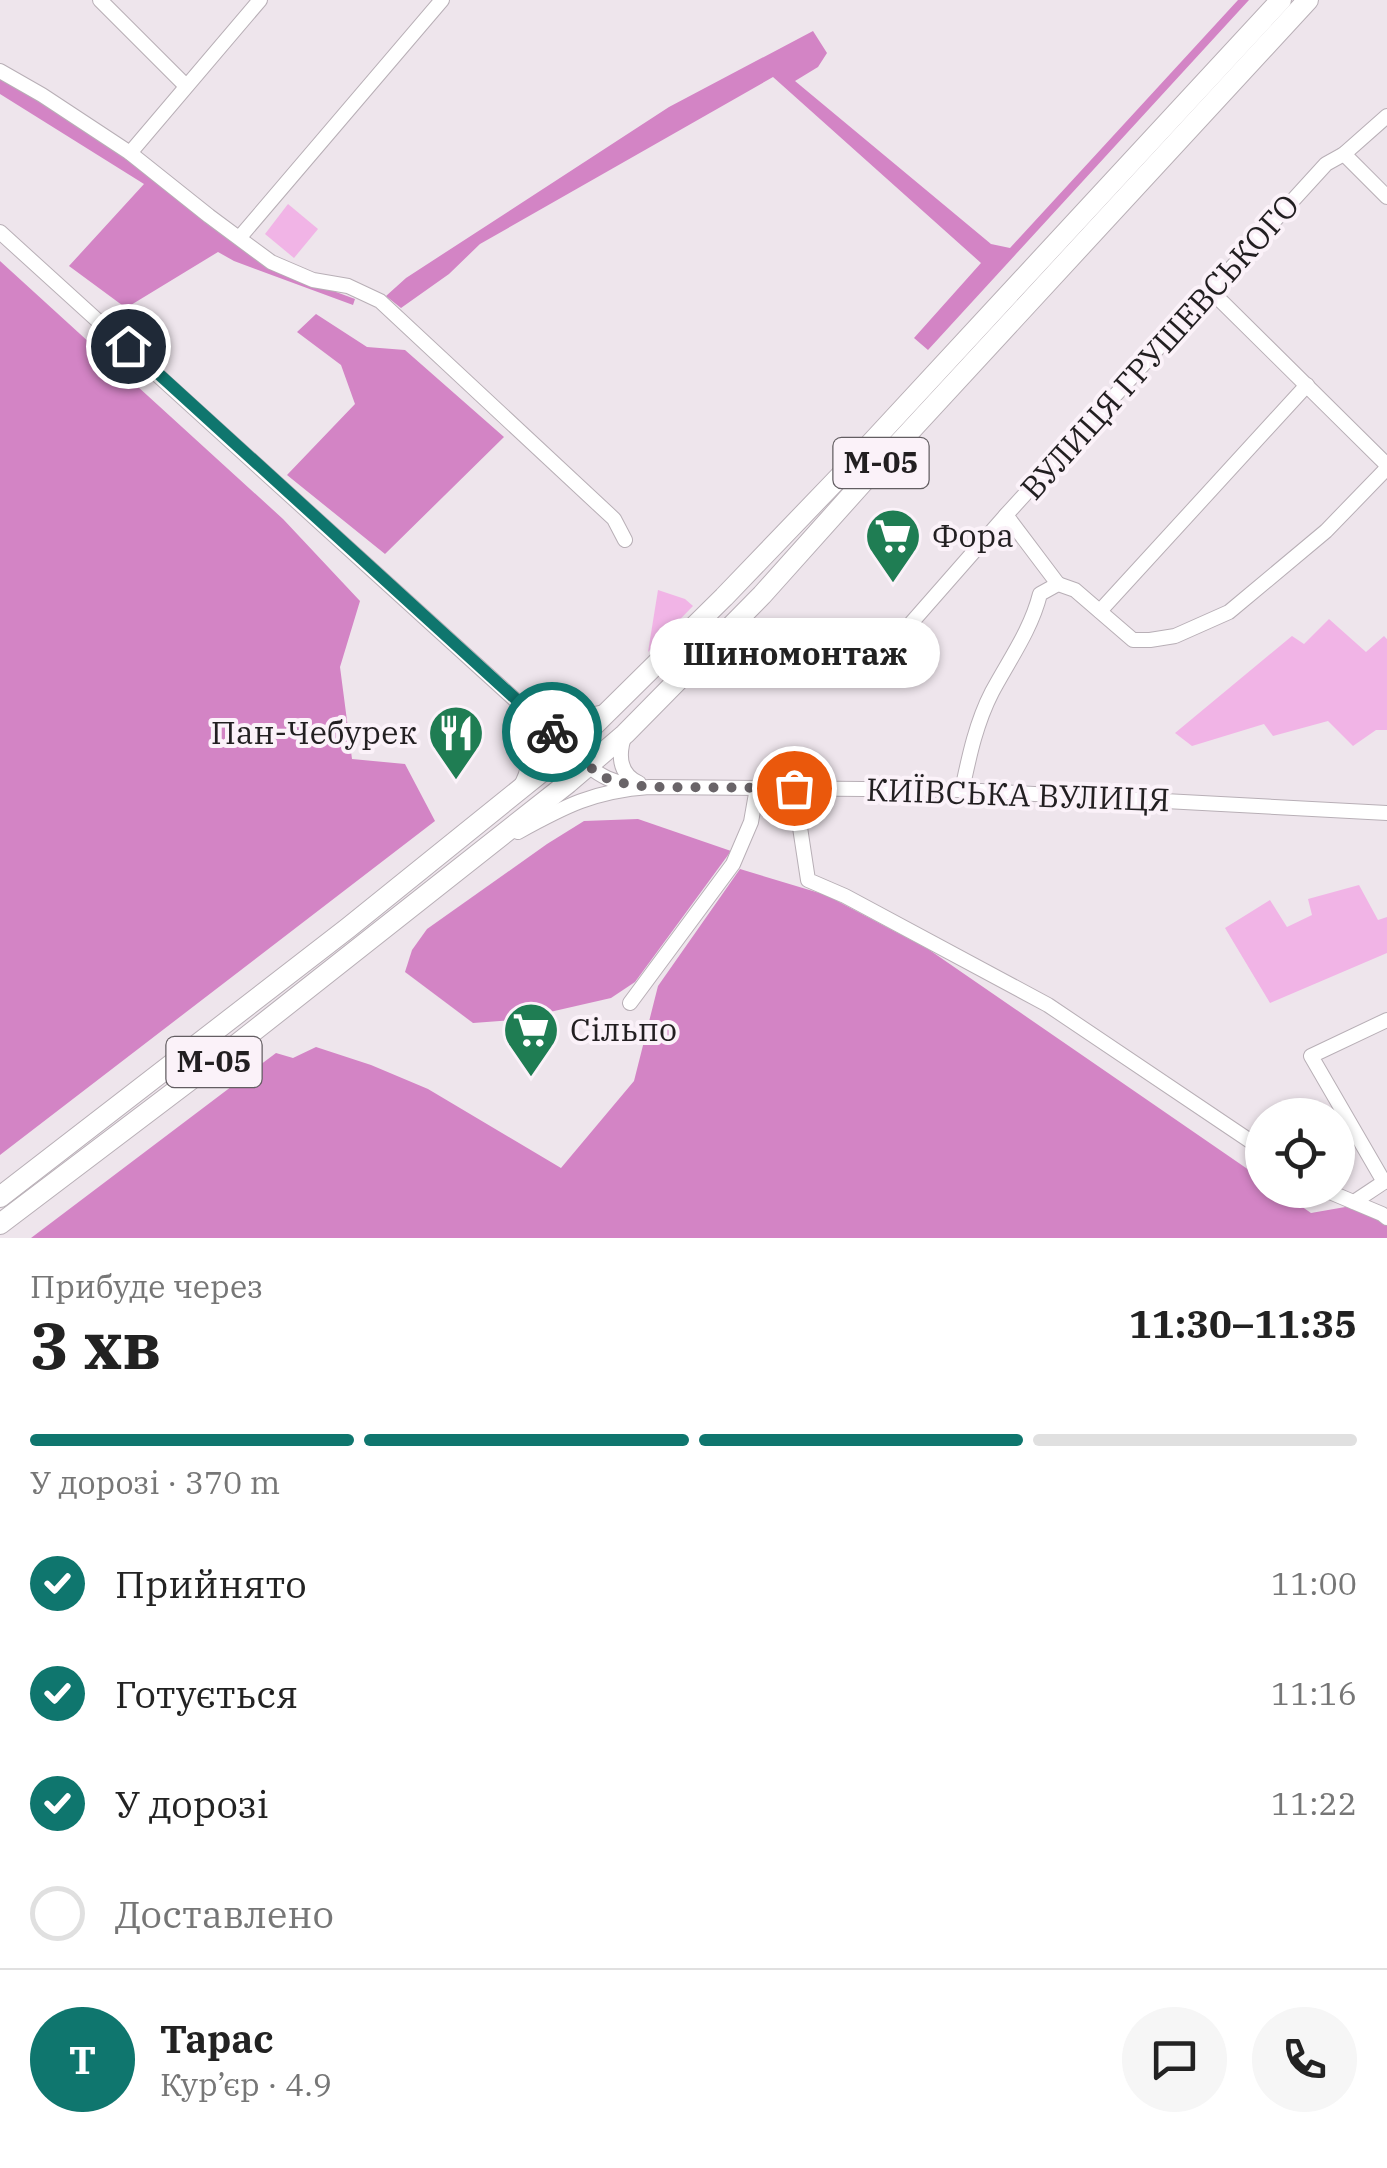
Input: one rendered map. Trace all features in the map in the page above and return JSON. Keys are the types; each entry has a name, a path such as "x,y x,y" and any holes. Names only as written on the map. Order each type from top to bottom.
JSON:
{"highway":[{"name":"М-05","path":"0,1196 348,928 570,749 847,469 1281,0"},
{"name":"М-05","path":"0,1224 483,851 625,734 762,594 1308,0"}],"street":[{"path":"100,0 186,86"},
{"path":"130,153 260,0"},
{"path":"240,237 442,0"},
{"path":"0,71 130,153 272,262 313,280 348,286 380,301 614,519 625,540"},
{"name":"ВУЛИЦЯ ГРУШЕВСЬКОГО","path":"863,678 1326,164 1344,154 1387,116"},
{"path":"1344,154 1387,197"},
{"path":"0,232 588,766 616,782 648,787"},
{"path":"1006,515 1058,584 1076,590 1133,640 1150,640 1176,636 1229,612 1326,531 1387,466 1212,292"},
{"path":"1100,611 1307,385"},
{"path":"962,790 970,751 990,696 1035,614 1040,594 1058,584"},
{"path":"523,705 562,718 610,711"},
{"path":"520,788 532,749 523,705"},
{"path":"625,734 623,771 631,780 648,787"},
{"path":"483,851 561,808 596,794 648,787"},
{"name":"КИЇВСЬКА ВУЛИЦЯ","path":"648,787 962,790 1387,813"},
{"path":"630,1003 733,864 751,822 757,788"},
{"path":"794,788 808,880 1048,1005 1245,1138"},
{"path":"1355,1201 1385,1181 1311,1056 1387,1020"},
{"path":"1355,1202 1387,1218"}],"shaded area":[{"path":"1238,0 1249,0 928,350 914,338 981,263 773,77 480,244 449,274 401,308 386,296 406,278 669,107 813,31 827,53 818,67 795,81 991,244 1010,248"},
{"path":"0,76 123,155 241,248 274,269 355,299 353,305 218,252 126,308 69,266 144,184 0,94"},
{"path":"288,204 318,229 294,258 265,234"},
{"path":"0,261 283,519 360,601 340,667 352,759 405,764 435,821 0,1155"},
{"path":"316,314 367,347 405,350 504,437 385,554 287,475 355,404 341,365 297,332"},
{"path":"658,590 685,599 693,606 648,652"},
{"path":"1329,619 1366,652 1384,636 1387,639 1387,730 1376,730 1353,746 1328,721 1273,736 1264,724 1192,746 1175,733 1292,636 1304,644"},
{"path":"638,819 731,851 635,982 611,998 515,1020 473,1023 405,972 412,950 427,929 547,844 584,821"},
{"path":"740,869 826,895 928,949 1245,1167 1245,1208 1304,1208 1311,1213 1355,1207 1387,1218 1387,1238 31,1238 276,1053 293,1058 316,1047 428,1089 561,1168 634,1081 658,986"},
{"path":"1359,885 1378,920 1387,917 1387,953 1270,1003 1225,928 1270,900 1287,927 1312,915 1308,899"}],"way so far":[{"path":"552,732 599,775 616,782 648,787 794,788"}],"place":[{"name":"Фора","path":"893,585"},
{"name":"Пан-Чебурек","path":"456,782"},
{"name":"Шиномонтаж","path":"794,788"},
{"name":"Сільпо","path":"531,1079"}],"route":[{"path":"128,346 552,732"}]}
